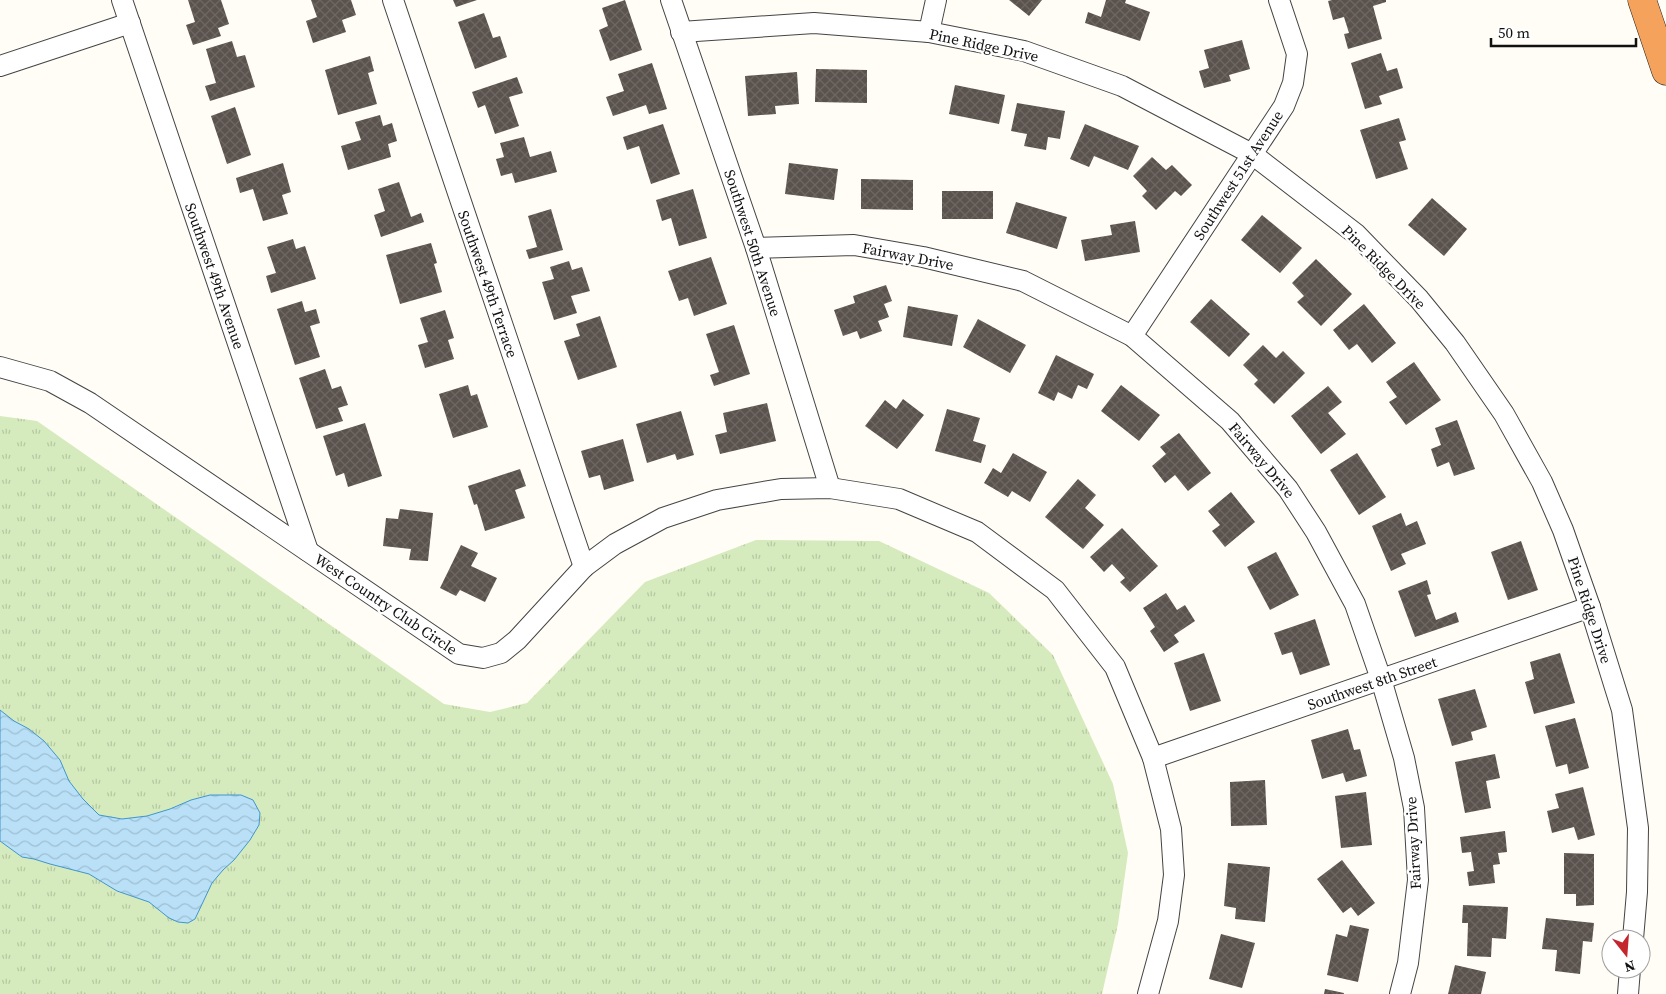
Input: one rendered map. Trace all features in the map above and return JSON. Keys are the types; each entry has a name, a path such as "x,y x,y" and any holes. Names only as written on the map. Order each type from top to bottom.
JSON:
{"highway":[{"path":"1642,0 1666,71"}],"street":[{"name":"Southwest 49th Avenue","path":"122,0 308,551"},
{"name":"Southwest 49th Terrace","path":"393,0 584,567"},
{"name":"Southwest 50th Avenue","path":"670,0 756,248 830,488"},
{"path":"929,32 936,0"},
{"name":"Southwest 51st Avenue","path":"1132,336 1284,106 1293,83 1297,54 1279,0"},
{"path":"0,66 130,23"},
{"name":"Pine Ridge Drive","path":"682,32 814,23 929,32 1024,51 1122,86 1252,154 1356,234 1418,300 1455,344 1504,414 1542,482 1563,530 1590,607 1622,710 1637,818 1637,892 1634,929"},
{"name":"Fairway Drive","path":"756,248 854,245 1023,281 1132,336 1230,421 1288,489 1316,532 1354,604 1381,679 1404,758 1414,808 1418,871 1408,964 1400,994"},
{"name":"West Country Club Circle","path":"0,366 50,381 90,403 459,654 483,658 501,654 584,567 615,544 664,518 717,500 781,489 830,488 899,499 977,532 1055,590 1115,667 1153,758 1171,829 1174,875 1168,921 1148,994"},
{"name":"Southwest 8th Street","path":"1153,758 1590,607"},
{"path":"1628,994 1629,979"}],"green space":[{"path":"0,416 37,421 444,704 490,712 527,703 645,582 756,540 879,541 989,593 1053,655 1113,784 1128,853 1118,924 1102,994 0,994"}],"water":[{"path":"0,710 44,741 60,760 69,781 99,815 122,819 147,816 210,795 241,795 253,800 260,813 259,825 234,860 212,883 195,919 188,923 178,922 169,918 149,902 117,891 89,874 22,857 0,841"}],"building":[{"path":"188,0 221,0 229,24 218,28 221,36 193,45 186,25 195,22"},
{"path":"311,0 351,0 356,15 342,20 346,32 313,43 306,21 317,17"},
{"path":"453,0 477,0 456,7"},
{"path":"625,0 642,50 610,61 599,30 608,26 602,8"},
{"path":"1009,0 1042,0 1029,16"},
{"path":"1106,0 1126,0 1125,3 1150,12 1140,41 1085,23 1088,12 1101,17"},
{"path":"1386,0 1386,2 1373,6 1382,39 1348,49 1344,34 1349,33 1344,17 1333,20 1328,1"},
{"path":"484,13 493,38 500,36 507,57 475,69 458,22"},
{"path":"1242,40 1250,69 1229,75 1231,81 1204,88 1199,71 1209,68 1204,50"},
{"path":"232,41 237,57 245,55 255,87 210,101 205,86 216,83 206,49"},
{"path":"1381,53 1387,71 1397,68 1403,88 1379,96 1382,104 1365,109 1351,63"},
{"path":"370,56 374,71 368,73 377,104 338,115 325,70"},
{"path":"652,63 667,109 649,114 646,105 613,116 606,97 624,91 618,74"},
{"path":"816,69 867,70 867,103 815,102"},
{"path":"797,72 799,104 775,106 776,114 748,116 745,76"},
{"path":"517,77 523,93 509,97 519,126 495,134 485,105 478,108 472,92"},
{"path":"955,85 1005,95 999,124 949,114"},
{"path":"1017,103 1065,111 1060,139 1048,137 1046,150 1024,146 1027,134 1011,131"},
{"path":"235,107 251,155 227,164 211,116"},
{"path":"380,115 383,126 392,123 397,141 388,144 391,157 348,170 341,146 361,140 355,122"},
{"path":"1399,118 1406,140 1399,142 1408,169 1376,179 1360,130"},
{"path":"663,124 680,174 651,184 639,146 627,150 623,137"},
{"path":"1085,124 1139,146 1128,170 1094,156 1089,167 1070,159"},
{"path":"524,137 530,157 551,151 557,172 515,183 512,173 501,176 496,159 504,157 500,143"},
{"path":"1152,157 1166,170 1172,165 1192,185 1181,196 1175,191 1156,210 1142,196 1147,191 1133,176"},
{"path":"283,163 291,192 282,195 288,214 263,221 253,189 240,193 236,178"},
{"path":"789,163 838,169 834,200 785,194"},
{"path":"861,179 913,180 913,210 861,209"},
{"path":"399,182 411,217 421,213 424,222 381,237 374,215 385,211 378,189"},
{"path":"693,189 707,238 679,246 671,218 662,221 656,200"},
{"path":"942,191 993,191 993,219 942,219"},
{"path":"1432,198 1467,229 1444,256 1408,225"},
{"path":"1016,202 1067,217 1057,249 1006,233"},
{"path":"551,209 563,250 529,259 526,250 537,247 528,216"},
{"path":"1262,215 1302,248 1280,273 1241,240"},
{"path":"1135,221 1140,252 1085,261 1081,240 1112,235 1110,225"},
{"path":"293,239 296,249 305,246 316,279 271,293 266,276 276,273 267,247"},
{"path":"431,243 437,263 434,264 442,292 400,304 386,255"},
{"path":"711,257 727,304 694,316 688,298 679,301 668,271"},
{"path":"1316,259 1352,294 1321,326 1297,302 1304,296 1292,283"},
{"path":"569,261 572,270 582,267 590,291 571,296 577,313 554,320 542,282 554,279 550,267"},
{"path":"886,285 892,301 884,304 889,317 878,321 882,331 860,339 857,331 843,336 834,310 855,303 853,296"},
{"path":"1211,299 1250,334 1229,357 1190,322"},
{"path":"302,301 305,312 316,309 320,323 310,326 320,357 295,365 277,309"},
{"path":"1364,304 1396,343 1372,363 1357,344 1349,350 1333,330"},
{"path":"908,306 958,315 952,346 903,337"},
{"path":"445,310 454,338 448,340 454,359 425,368 418,345 428,342 420,318"},
{"path":"600,316 617,367 578,380 564,341 580,336 576,324"},
{"path":"978,319 1026,345 1010,373 963,347"},
{"path":"734,325 750,374 714,386 710,375 719,372 706,334"},
{"path":"1263,345 1276,358 1283,351 1305,373 1274,404 1254,384 1258,380 1243,365"},
{"path":"1056,355 1094,374 1087,389 1078,385 1072,399 1058,392 1054,401 1038,393"},
{"path":"1414,362 1441,400 1406,425 1389,402 1397,397 1386,382"},
{"path":"325,369 332,389 341,386 348,405 338,408 343,421 316,429 299,378"},
{"path":"468,385 471,396 477,394 488,427 453,438 439,394"},
{"path":"1121,385 1160,415 1139,441 1101,411"},
{"path":"1328,386 1342,402 1328,413 1346,434 1321,454 1291,416"},
{"path":"903,399 924,415 897,449 865,426 885,400 896,409"},
{"path":"767,403 776,441 720,454 715,435 727,432 723,413"},
{"path":"947,409 980,418 973,441 986,445 981,463 935,451"},
{"path":"681,411 694,455 677,460 675,454 647,463 636,424"},
{"path":"1457,420 1475,469 1454,476 1449,462 1437,467 1431,449 1441,445 1435,428"},
{"path":"365,423 382,476 348,487 344,473 336,476 323,436"},
{"path":"1179,433 1211,473 1188,491 1175,475 1165,483 1152,466 1166,454 1160,447"},
{"path":"623,439 634,481 604,490 600,475 589,478 581,451"},
{"path":"1013,453 1047,472 1030,502 1012,491 1008,497 984,483 993,468 1001,473"},
{"path":"1357,453 1386,497 1359,515 1330,470"},
{"path":"520,469 526,486 515,490 525,518 485,531 477,504 474,505 468,486"},
{"path":"1078,479 1096,495 1085,508 1104,525 1083,549 1045,517"},
{"path":"1231,492 1255,522 1225,547 1212,531 1220,525 1208,511"},
{"path":"400,509 433,513 428,561 409,560 411,549 383,546 386,518 398,519"},
{"path":"1401,513 1406,526 1417,521 1426,544 1401,554 1406,564 1391,571 1372,526"},
{"path":"1122,528 1158,566 1130,592 1120,582 1125,578 1112,564 1104,572 1090,557"},
{"path":"1521,541 1538,590 1508,600 1491,552"},
{"path":"461,545 478,553 471,566 497,578 485,602 460,590 456,596 440,588"},
{"path":"1276,552 1299,595 1270,610 1247,567"},
{"path":"1427,580 1431,594 1427,595 1436,620 1456,612 1459,622 1415,637 1398,591"},
{"path":"1166,593 1177,610 1185,605 1195,621 1174,635 1179,642 1164,652 1150,631 1155,627 1143,608"},
{"path":"1315,619 1330,665 1300,675 1292,652 1282,655 1274,633"},
{"path":"1204,653 1221,701 1190,711 1174,663"},
{"path":"1560,653 1575,703 1534,714 1525,682 1534,679 1530,662"},
{"path":"1475,689 1487,727 1471,732 1473,740 1452,746 1438,699"},
{"path":"1575,718 1589,768 1569,774 1567,764 1556,767 1545,726"},
{"path":"1348,729 1354,750 1360,749 1367,776 1346,782 1343,773 1322,779 1311,740"},
{"path":"1495,754 1500,778 1486,781 1491,808 1465,813 1455,762"},
{"path":"1265,780 1267,825 1231,826 1230,782"},
{"path":"1583,787 1595,835 1578,840 1574,827 1552,833 1547,811 1559,808 1555,794"},
{"path":"1366,792 1372,845 1341,848 1335,796"},
{"path":"1505,831 1507,852 1498,853 1500,864 1493,865 1495,883 1469,886 1467,872 1474,871 1471,852 1462,853 1460,837"},
{"path":"1564,853 1594,854 1594,905 1576,906 1576,894 1564,894"},
{"path":"1342,860 1375,903 1358,916 1351,907 1343,913 1317,879"},
{"path":"1228,863 1270,867 1265,922 1235,919 1236,908 1224,906"},
{"path":"1463,905 1508,907 1506,939 1492,938 1491,957 1467,956 1468,923 1462,923"},
{"path":"1546,918 1594,923 1592,942 1583,941 1580,974 1555,971 1557,950 1542,949"},
{"path":"1350,925 1369,929 1358,982 1327,975 1336,934 1347,937"},
{"path":"1221,934 1255,943 1242,988 1209,979"},
{"path":"1455,965 1486,972 1481,994 1448,994"},
{"path":"1325,989 1344,993 1344,994 1324,994"}]}
